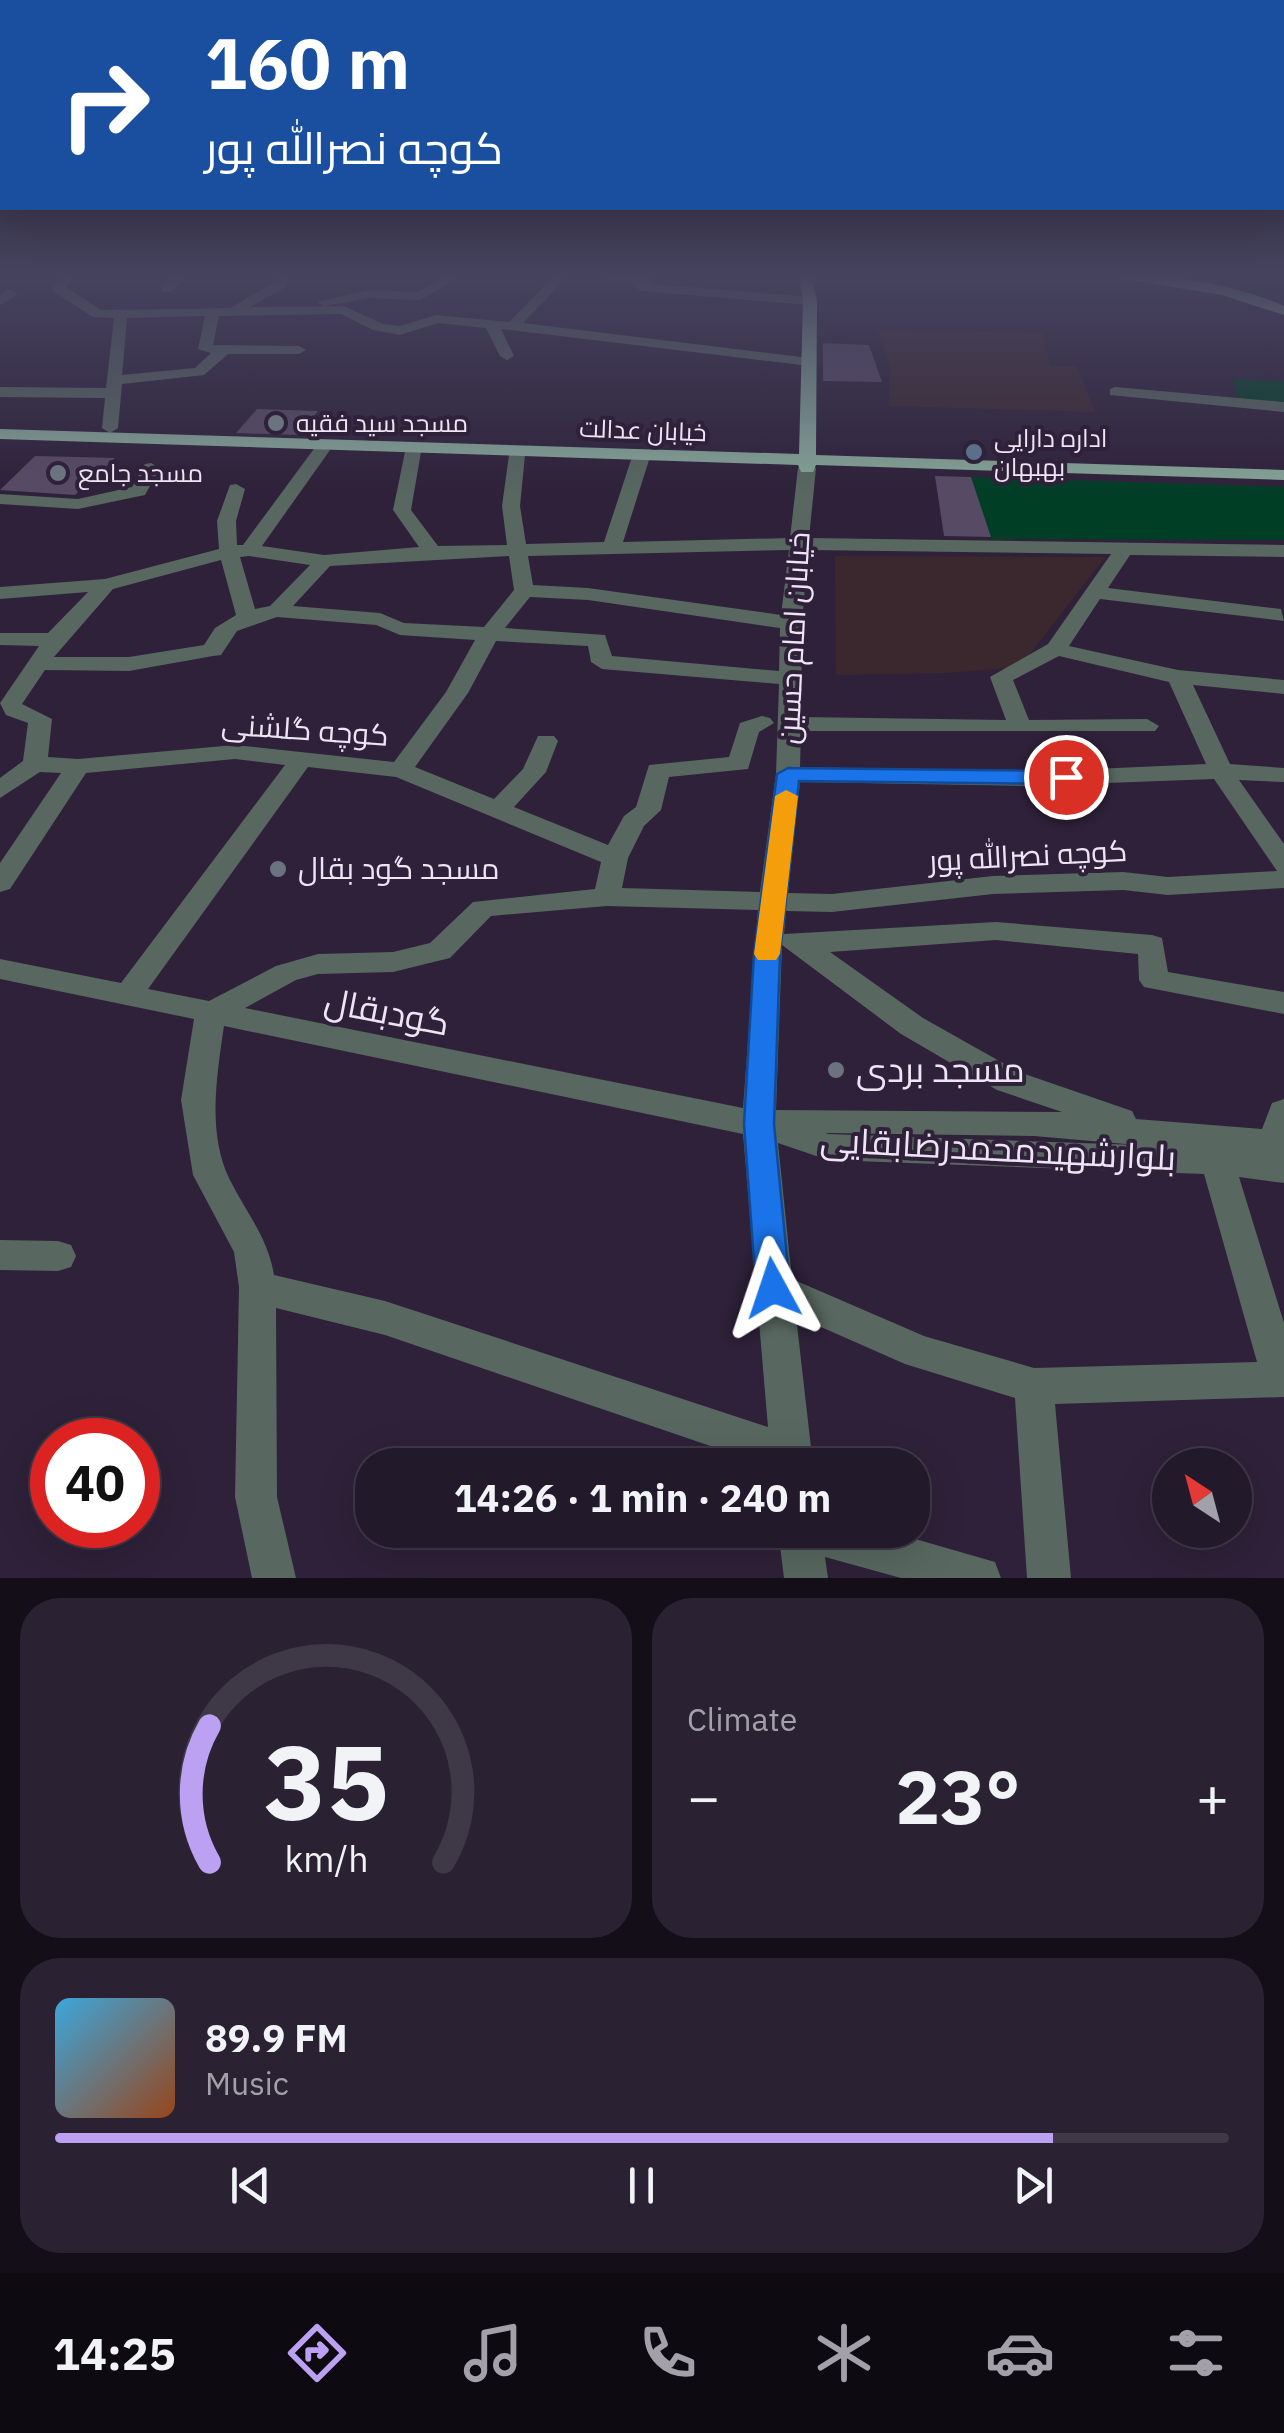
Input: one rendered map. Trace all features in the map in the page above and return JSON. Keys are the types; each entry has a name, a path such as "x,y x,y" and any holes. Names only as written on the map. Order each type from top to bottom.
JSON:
{"main road":[{"path":"808,464 810,349"},
{"name":"خیابان عدالت","path":"0,437 808,464"},
{"name":"خیابان عدالت","path":"0,437 1284,478"}],"street":[{"path":"110,428 118,349"},
{"path":"215,349 299,350"},
{"path":"503,349 507,356"},
{"path":"706,349 810,362"},
{"path":"0,392 113,386 200,372 225,350"},
{"path":"1114,392 1284,407"},
{"path":"250,550 322,450"},
{"path":"413,452 402,510 432,552"},
{"path":"401,770 457,692 488,636 524,591 511,506 518,456"},
{"path":"611,550 640,460"},
{"name":"خیابان امام حسین","path":"791,1448 759,1124 788,774 775,724 787,678 796,544 808,464"},
{"path":"0,499 78,504 139,491 150,468"},
{"path":"236,489 224,515 228,552 246,615"},
{"path":"0,593 106,585 228,552 250,550 324,561 432,552 796,544 1284,551"},
{"path":"1020,727 1001,678 1056,649 1124,549"},
{"path":"278,612 324,561"},
{"path":"0,790 35,764 40,718 14,710 12,704 54,640 106,585"},
{"path":"524,591 588,594 791,623"},
{"path":"1092,592 1281,614"},
{"path":"36,663 129,664 213,650 216,638 246,615 278,612 380,619 400,629 597,640 602,662 787,678"},
{"path":"0,639 54,640"},
{"path":"1056,649 1178,677 1284,687"},
{"path":"1178,677 1222,770 1284,864"},
{"path":"607,897 614,858 632,822 648,810 658,770 740,764 748,728 775,724 1148,726"},
{"path":"497,810 534,772 546,741"},
{"name":"کوچه گلشنی","path":"35,764 78,766 236,752 401,770 614,858"},
{"path":"127,996 301,760"},
{"path":"0,883 78,766"},
{"path":"788,774 1026,779 1222,770 1284,774"},
{"name":"کوچه نصرالله پور","path":"774,913 993,884 1124,882 1168,886 1284,879"},
{"path":"274,1578 256,1497 256,1287 252,1251 210,1176 197,1100 210,1014 286,972 318,964 393,962 440,951 483,908 607,897 774,913 799,944 912,1026 1008,1081 1153,1131"},
{"path":"799,944 996,931 1096,943 1152,945 1154,980 1284,1002"},
{"name":"گودبقال","path":"1,971 759,1124"},
{"name":"بلوارشهیدمحمدرضابقایی","path":"759,1124 802,1120 1034,1123 1282,1142"},
{"name":"بلوارشهیدمحمدرضابقایی","path":"759,1124 828,1147 1217,1161 1282,1142"},
{"path":"773,1288 919,1352 1034,1386 1284,1376 1217,1161"},
{"path":"0,1255 58,1256"},
{"path":"256,1287 384,1318 758,1448"},
{"path":"1034,1386 1049,1578"},
{"path":"804,1548 806,1578"},
{"path":"868,1548 979,1578"}],"shaded area":[{"path":"884,349 1046,349 1050,366 1077,366 1095,412 889,406 890,365"},
{"path":"835,556 1105,557 1020,667 836,675"}],"green space":[{"path":"1233,379 1284,381 1284,406 1239,403"},
{"path":"971,477 1284,487 1284,540 991,539"}],"building":[{"path":"823,349 870,349 882,382 823,381"},
{"name":"مسجد سید فقیه","path":"257,409 318,411 299,435 236,433"},
{"name":"مسجد جامع","path":"35,456 115,458 75,495 0,490"},
{"path":"935,476 971,477 991,537 944,536"}],"slow traffic":[{"path":"767,954 786,796"}],"place":[{"name":"مسجد سید فقیه","path":"276,423"},
{"name":"اداره دارایی بهبهان","path":"974,452"},
{"name":"مسجد جامع","path":"58,473"},
{"name":"مسجد گود بقال","path":"278,869"},
{"name":"مسجد بردی","path":"836,1070"}],"route":[{"path":"773,1288 759,1124 767,954 776,903 788,774 1066,777"}]}
